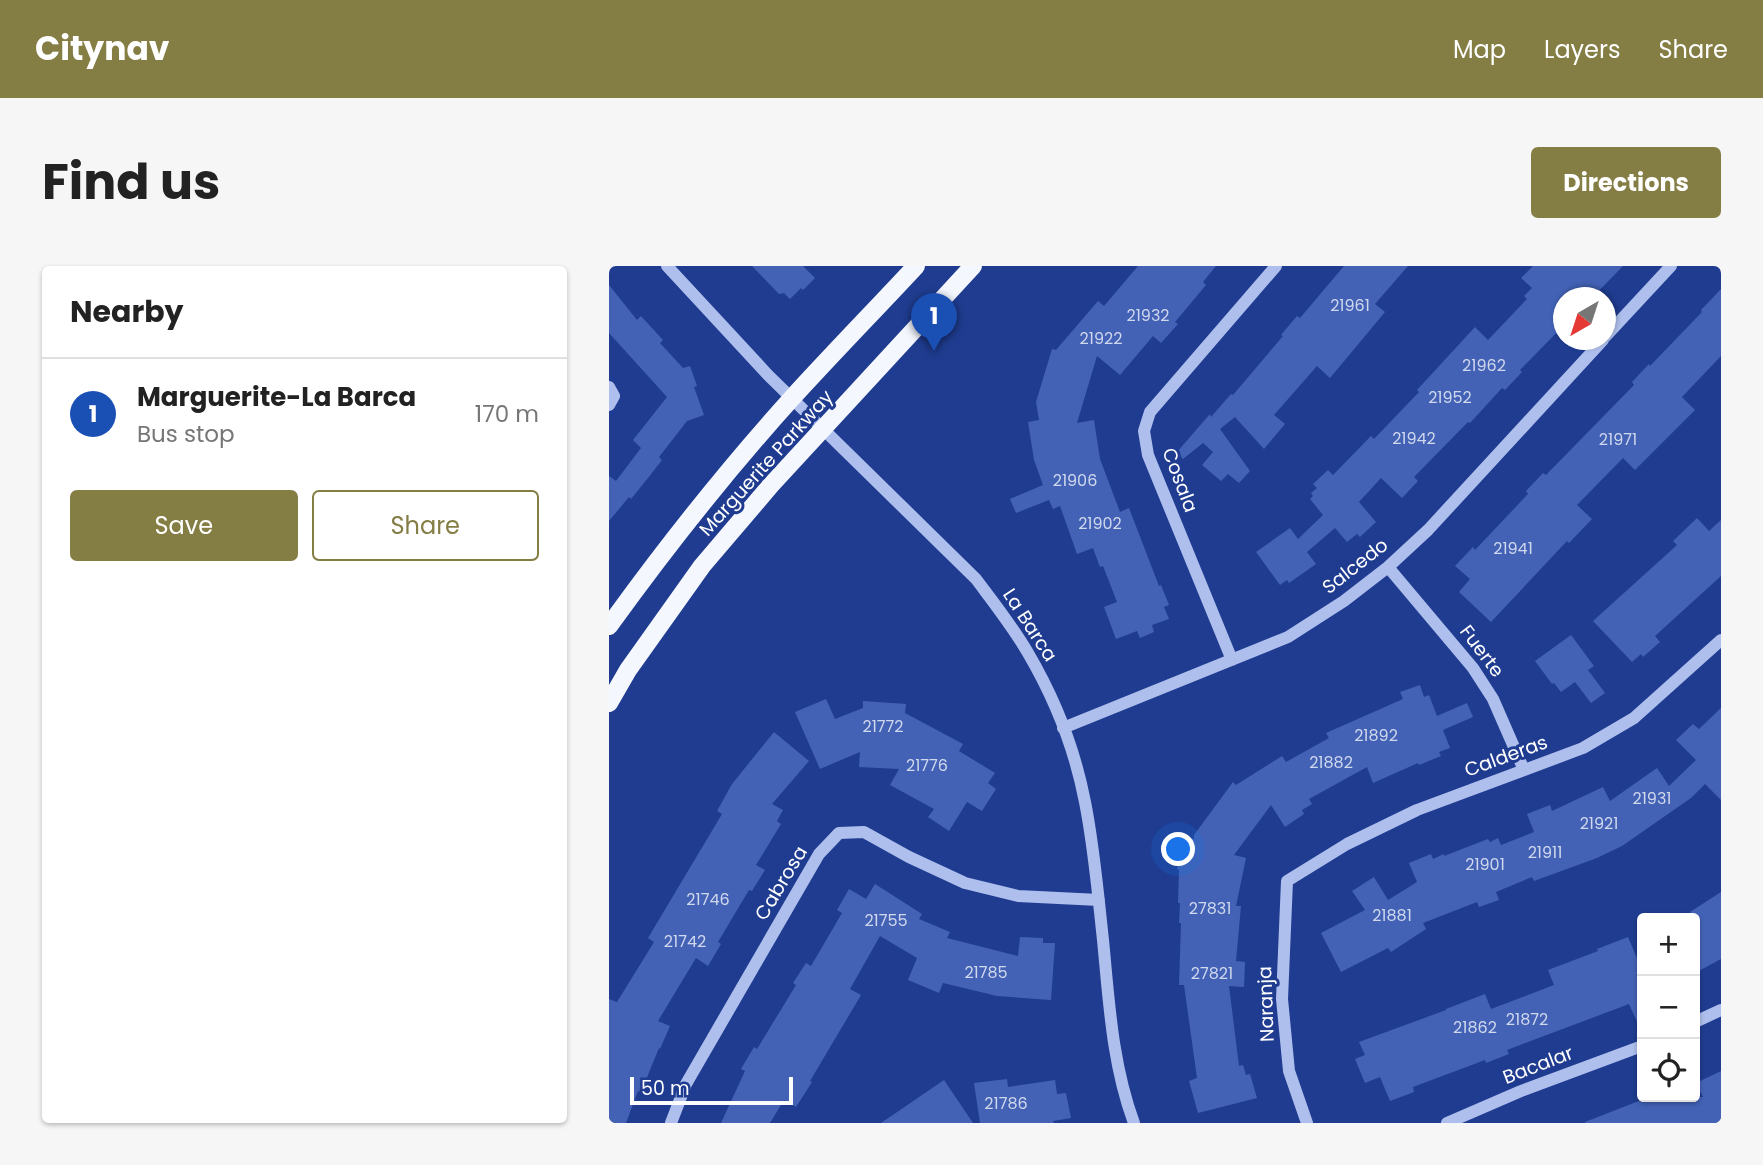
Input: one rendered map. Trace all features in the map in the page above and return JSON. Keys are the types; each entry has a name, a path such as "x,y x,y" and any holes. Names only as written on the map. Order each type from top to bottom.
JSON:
{"main road":[{"name":"Marguerite Parkway","path":"609,626 697,510 792,398 916,266"},
{"name":"Marguerite Parkway","path":"609,703 628,670 702,566 771,485 973,266"}],"street":[{"name":"La Barca","path":"667,266 764,371 976,579 1028,652 1063,728 1085,802 1099,900 1115,1055 1134,1123"},
{"name":"Cosala","path":"1233,660 1147,456 1144,431 1150,412 1276,266"},
{"name":"Salcedo","path":"1616,325 1671,266"},
{"name":"Salcedo","path":"1063,728 1288,637 1343,601 1388,567 1429,530 1593,350"},
{"name":"Fuerte","path":"1388,567 1473,668 1493,699 1524,770"},
{"name":"Calderas","path":"1287,881 1347,844 1417,810 1583,748 1634,718 1721,640"},
{"name":"Cabrosa","path":"671,1123 686,1084 819,854 839,833 864,832 965,883 1017,896 1099,900"},
{"name":"Naranja","path":"1287,881 1282,999 1289,1071 1307,1123"},
{"path":"1700,1020 1721,1010"},
{"name":"Bacalar","path":"1447,1123 1521,1091 1637,1048"}],"building":[{"path":"752,266 803,266 815,278 790,299 784,293 779,294"},
{"path":"1138,266 1216,266 1203,282 1206,285 1175,322 1178,324 1161,343 1153,336 1120,375 1097,356 1077,423 1094,420 1100,459 1120,512 1129,508 1169,605 1164,607 1169,619 1152,625 1154,632 1140,638 1137,631 1116,639 1104,607 1117,602 1093,548 1077,554 1060,506 1053,509 1049,500 1016,513 1010,499 1043,485 1034,460 1028,422 1039,420 1036,402 1052,349 1056,350 1098,301 1104,306"},
{"path":"1344,266 1408,266 1375,304 1385,312 1330,378 1317,366 1274,415 1285,424 1264,449 1235,417 1220,429 1250,471 1239,483 1228,474 1221,481 1202,465 1213,452 1203,443 1183,459 1177,452 1210,414 1211,417 1231,394 1233,395 1297,316 1300,318"},
{"path":"1533,266 1623,266 1603,287 1553,287 1553,336 1520,370 1522,372 1505,390 1502,388 1414,477 1418,481 1402,498 1381,478 1359,502 1376,522 1360,537 1357,534 1347,542 1335,528 1307,552 1316,564 1289,583 1287,580 1280,585 1256,552 1290,528 1298,539 1323,515 1310,499 1313,496 1311,493 1317,488 1313,484 1328,470 1333,475 1371,436 1374,439 1475,327 1488,340 1527,299 1524,296 1532,288 1521,278"},
{"path":"609,285 637,320 641,316 663,340 660,343 683,368 690,366 704,415 687,421 659,457 662,460 648,478 609,521 609,476 616,481 641,448 633,440 667,397 609,333"},
{"path":"1721,289 1721,356 1682,397 1695,410 1635,470 1623,458 1577,505 1592,519 1569,543 1567,541 1491,622 1459,592 1470,579 1455,566 1473,547 1475,550 1528,494 1526,491 1543,473 1546,475 1634,385 1632,382 1702,312"},
{"path":"1697,518 1709,531 1721,520 1721,576 1655,636 1660,642 1643,657 1641,654 1632,662 1593,621 1677,545 1673,541"},
{"path":"1571,635 1594,666 1588,670 1605,693 1591,703 1575,682 1561,692 1535,661"},
{"path":"1420,685 1424,697 1429,695 1437,716 1467,703 1473,717 1443,730 1450,748 1439,752 1441,756 1373,783 1367,767 1309,799 1312,804 1302,810 1304,814 1285,827 1271,805 1234,855 1246,858 1236,906 1241,906 1236,961 1245,962 1244,987 1229,986 1239,1066 1243,1065 1246,1075 1250,1074 1257,1098 1198,1113 1189,1081 1197,1078 1184,985 1179,985 1181,923 1177,869 1183,837 1194,839 1194,835 1233,782 1236,785 1282,756 1286,762 1329,738 1326,733 1403,699 1400,692"},
{"path":"826,699 835,719 863,708 863,701 906,704 905,713 963,744 959,751 995,773 988,783 996,789 982,811 967,802 949,831 928,817 934,809 890,785 899,769 859,767 860,752 820,769 795,712"},
{"path":"1721,708 1721,800 1705,784 1691,798 1622,846 1534,881 1532,877 1496,892 1499,900 1479,907 1477,902 1423,923 1426,929 1391,952 1388,948 1341,972 1321,933 1365,910 1352,891 1374,877 1388,900 1417,882 1409,863 1431,854 1433,859 1444,856 1488,839 1490,842 1498,838 1501,845 1534,832 1527,814 1550,805 1552,811 1603,787 1610,801 1657,768 1669,786 1696,760 1676,740 1693,724 1699,729"},
{"path":"774,732 809,761 772,804 783,810 777,821 781,824 756,865 765,870 752,891 749,890 718,942 721,944 708,966 696,958 658,1021 670,1026 641,1092 638,1091 626,1123 609,1123 609,999 617,1002 654,942 648,938 722,814 717,811 732,784"},
{"path":"875,884 922,914 919,919 950,932 947,938 1018,956 1020,937 1043,938 1043,943 1055,943 1051,1000 997,996 943,983 939,993 908,980 917,958 880,936 850,989 861,995 796,1107 784,1100 770,1123 721,1123 745,1071 741,1069 754,1047 757,1049 796,985 793,983 806,963 811,966 842,913 837,910 849,889 866,899"},
{"path":"1721,892 1721,959 1700,970 1700,913 1690,912"},
{"path":"1628,937 1637,958 1637,1022 1629,1004 1507,1050 1509,1054 1486,1063 1485,1060 1413,1087 1414,1092 1390,1101 1380,1077 1365,1083 1355,1059 1365,1055 1359,1042 1485,994 1491,1009 1554,985 1548,970 1598,951 1597,949"},
{"path":"1721,1071 1721,1123 1585,1123 1637,1102 1700,1102 1700,1097 1703,1097 1700,1081"},
{"path":"1007,1079 1008,1087 1055,1080 1057,1094 1066,1093 1071,1118 1053,1121 1054,1123 980,1123 974,1083"},
{"path":"944,1080 973,1123 881,1123"}],"place":[{"name":"Marguerite-La Barca","path":"934,351"}]}
